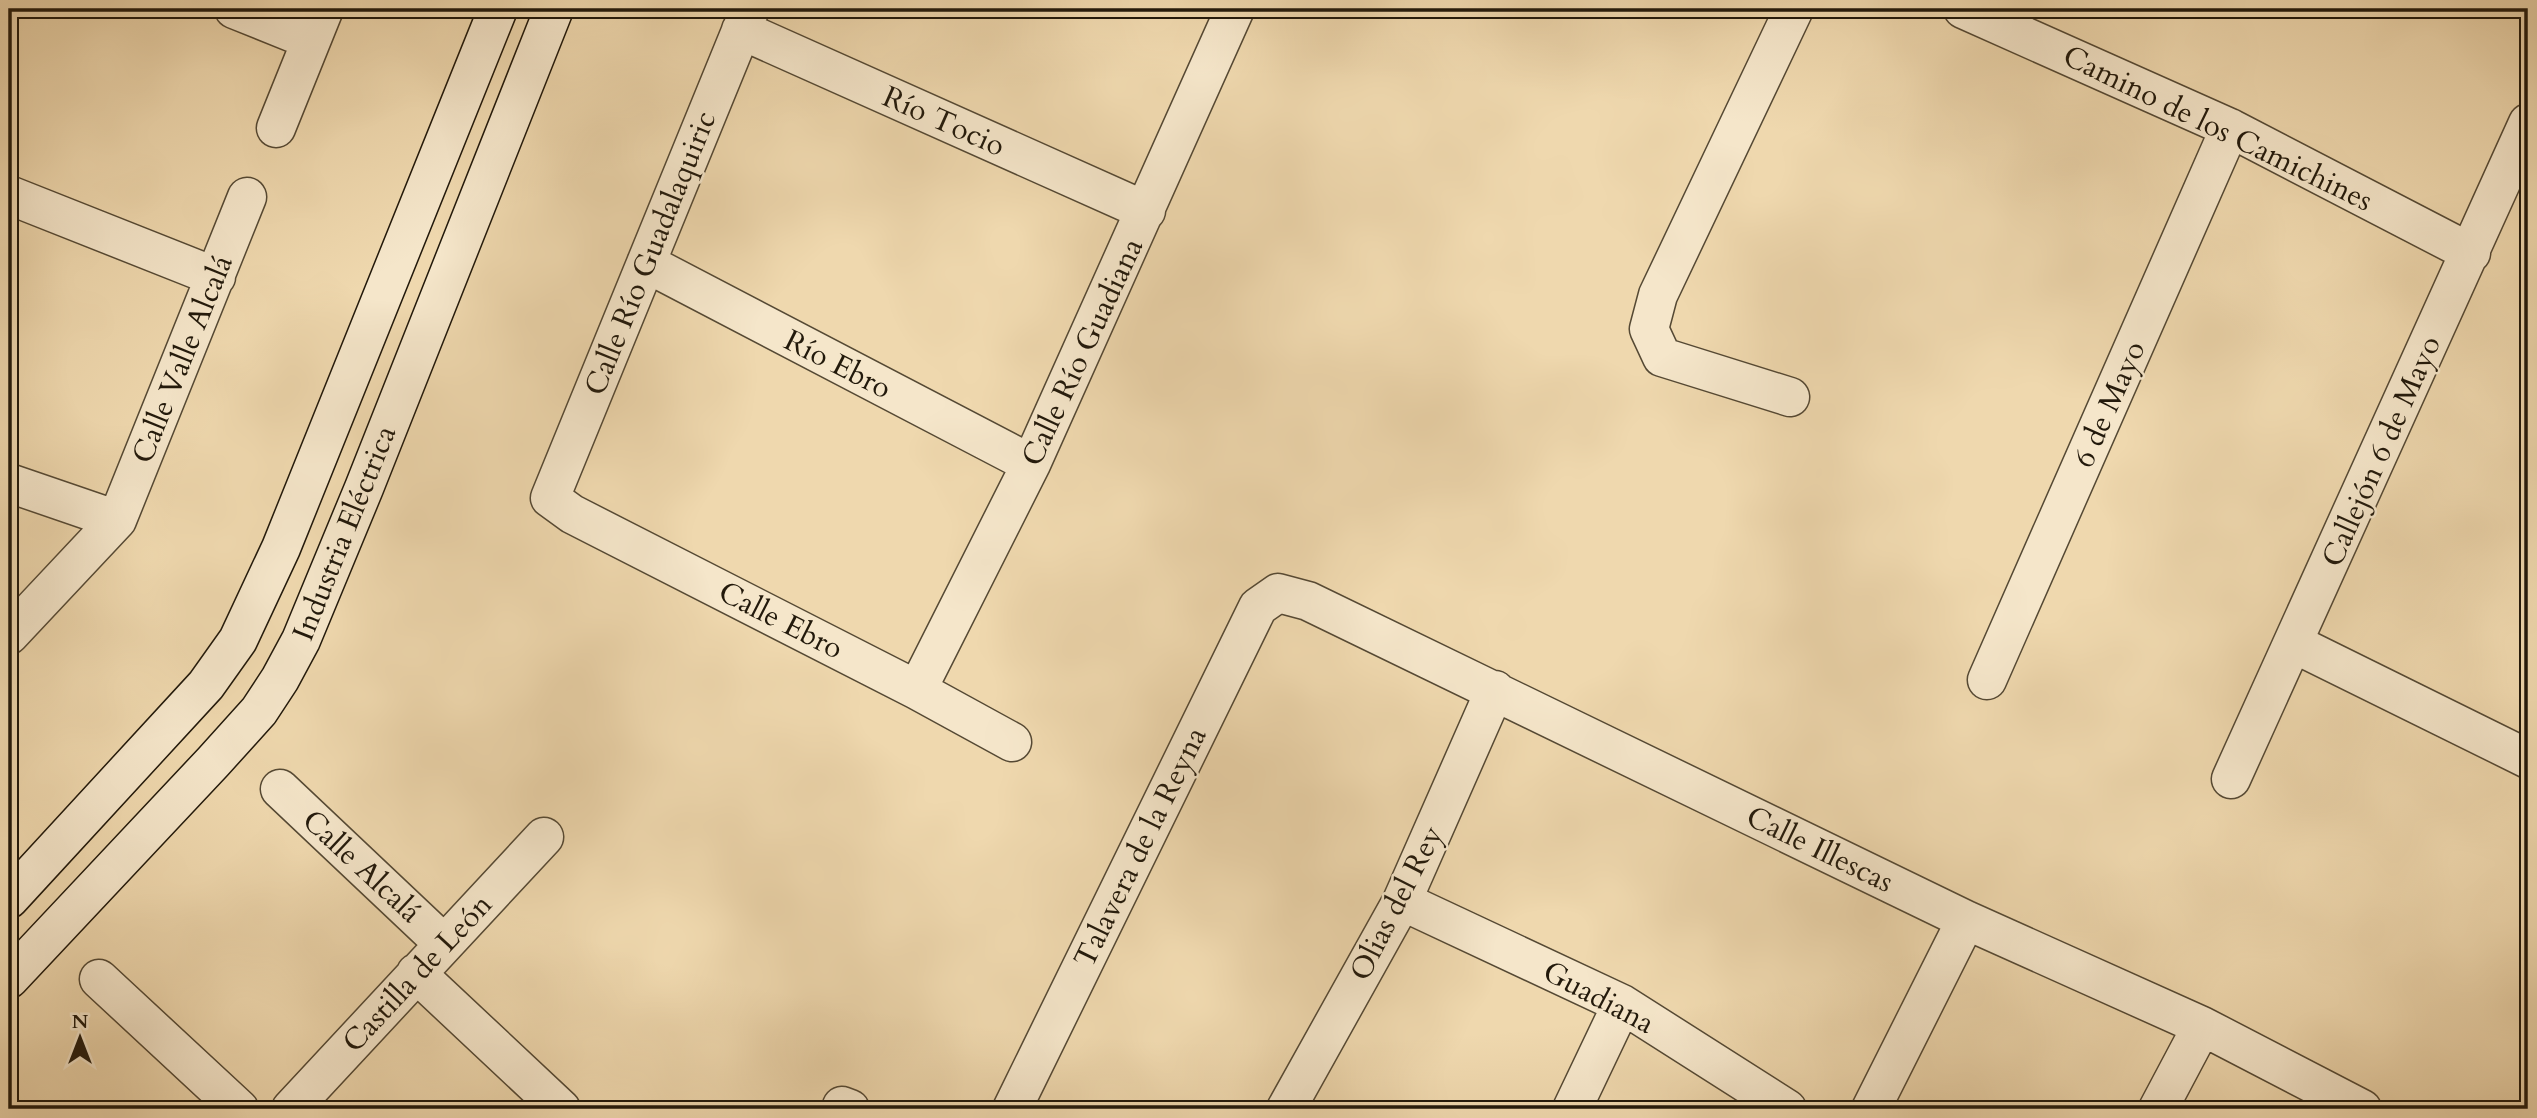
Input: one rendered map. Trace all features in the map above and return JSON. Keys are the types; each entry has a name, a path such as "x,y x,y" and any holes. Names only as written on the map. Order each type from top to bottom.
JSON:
{"street":[{"path":"234,9 318,24 276,128"},
{"name":"Industria Eléctrica","path":"9,899 206,685 238,640 281,548 498,9"},
{"name":"Industria Eléctrica","path":"9,979 213,762 259,711 280,679 301,640 364,488 554,9"},
{"name":"Calle Río Guadiana","path":"917,690 1031,464 1235,9"},
{"path":"1790,397 1662,357 1649,329 1658,295 1794,9"},
{"name":"Camino de los Camichines","path":"1963,9 2230,128 2471,253"},
{"name":"Río Tocio","path":"746,19 1146,212"},
{"name":"Calle Río Guadalaquiric","path":"550,498 746,19"},
{"name":"Callejón 6 de Mayo","path":"2231,779 2528,123"},
{"name":"6 de Mayo","path":"1987,680 2230,128"},
{"path":"9,195 216,277"},
{"name":"Calle Valle Alcalá","path":"117,520 247,197"},
{"name":"Río Ebro","path":"646,263 1031,464"},
{"path":"9,483 117,520 9,635"},
{"name":"Calle Ebro","path":"550,498 572,514 917,690 1012,742"},
{"name":"Calle Illescas","path":"1278,593 1308,601 1966,920 2202,1026 2362,1109"},
{"name":"Talavera de la Reyna","path":"1012,1109 1258,607 1278,593"},
{"path":"2294,643 2528,759"},
{"name":"Olias del Rey","path":"1286,1109 1402,901 1494,690"},
{"name":"Calle Alcalá","path":"280,789 443,943"},
{"name":"Castilla de León","path":"291,1109 544,837"},
{"name":"Guadiana","path":"1402,901 1622,1004 1787,1109"},
{"path":"1871,1109 1966,920"},
{"path":"416,973 561,1109"},
{"path":"99,979 239,1109"},
{"path":"1572,1109 1622,1004"},
{"path":"2158,1109 2202,1026"}]}
